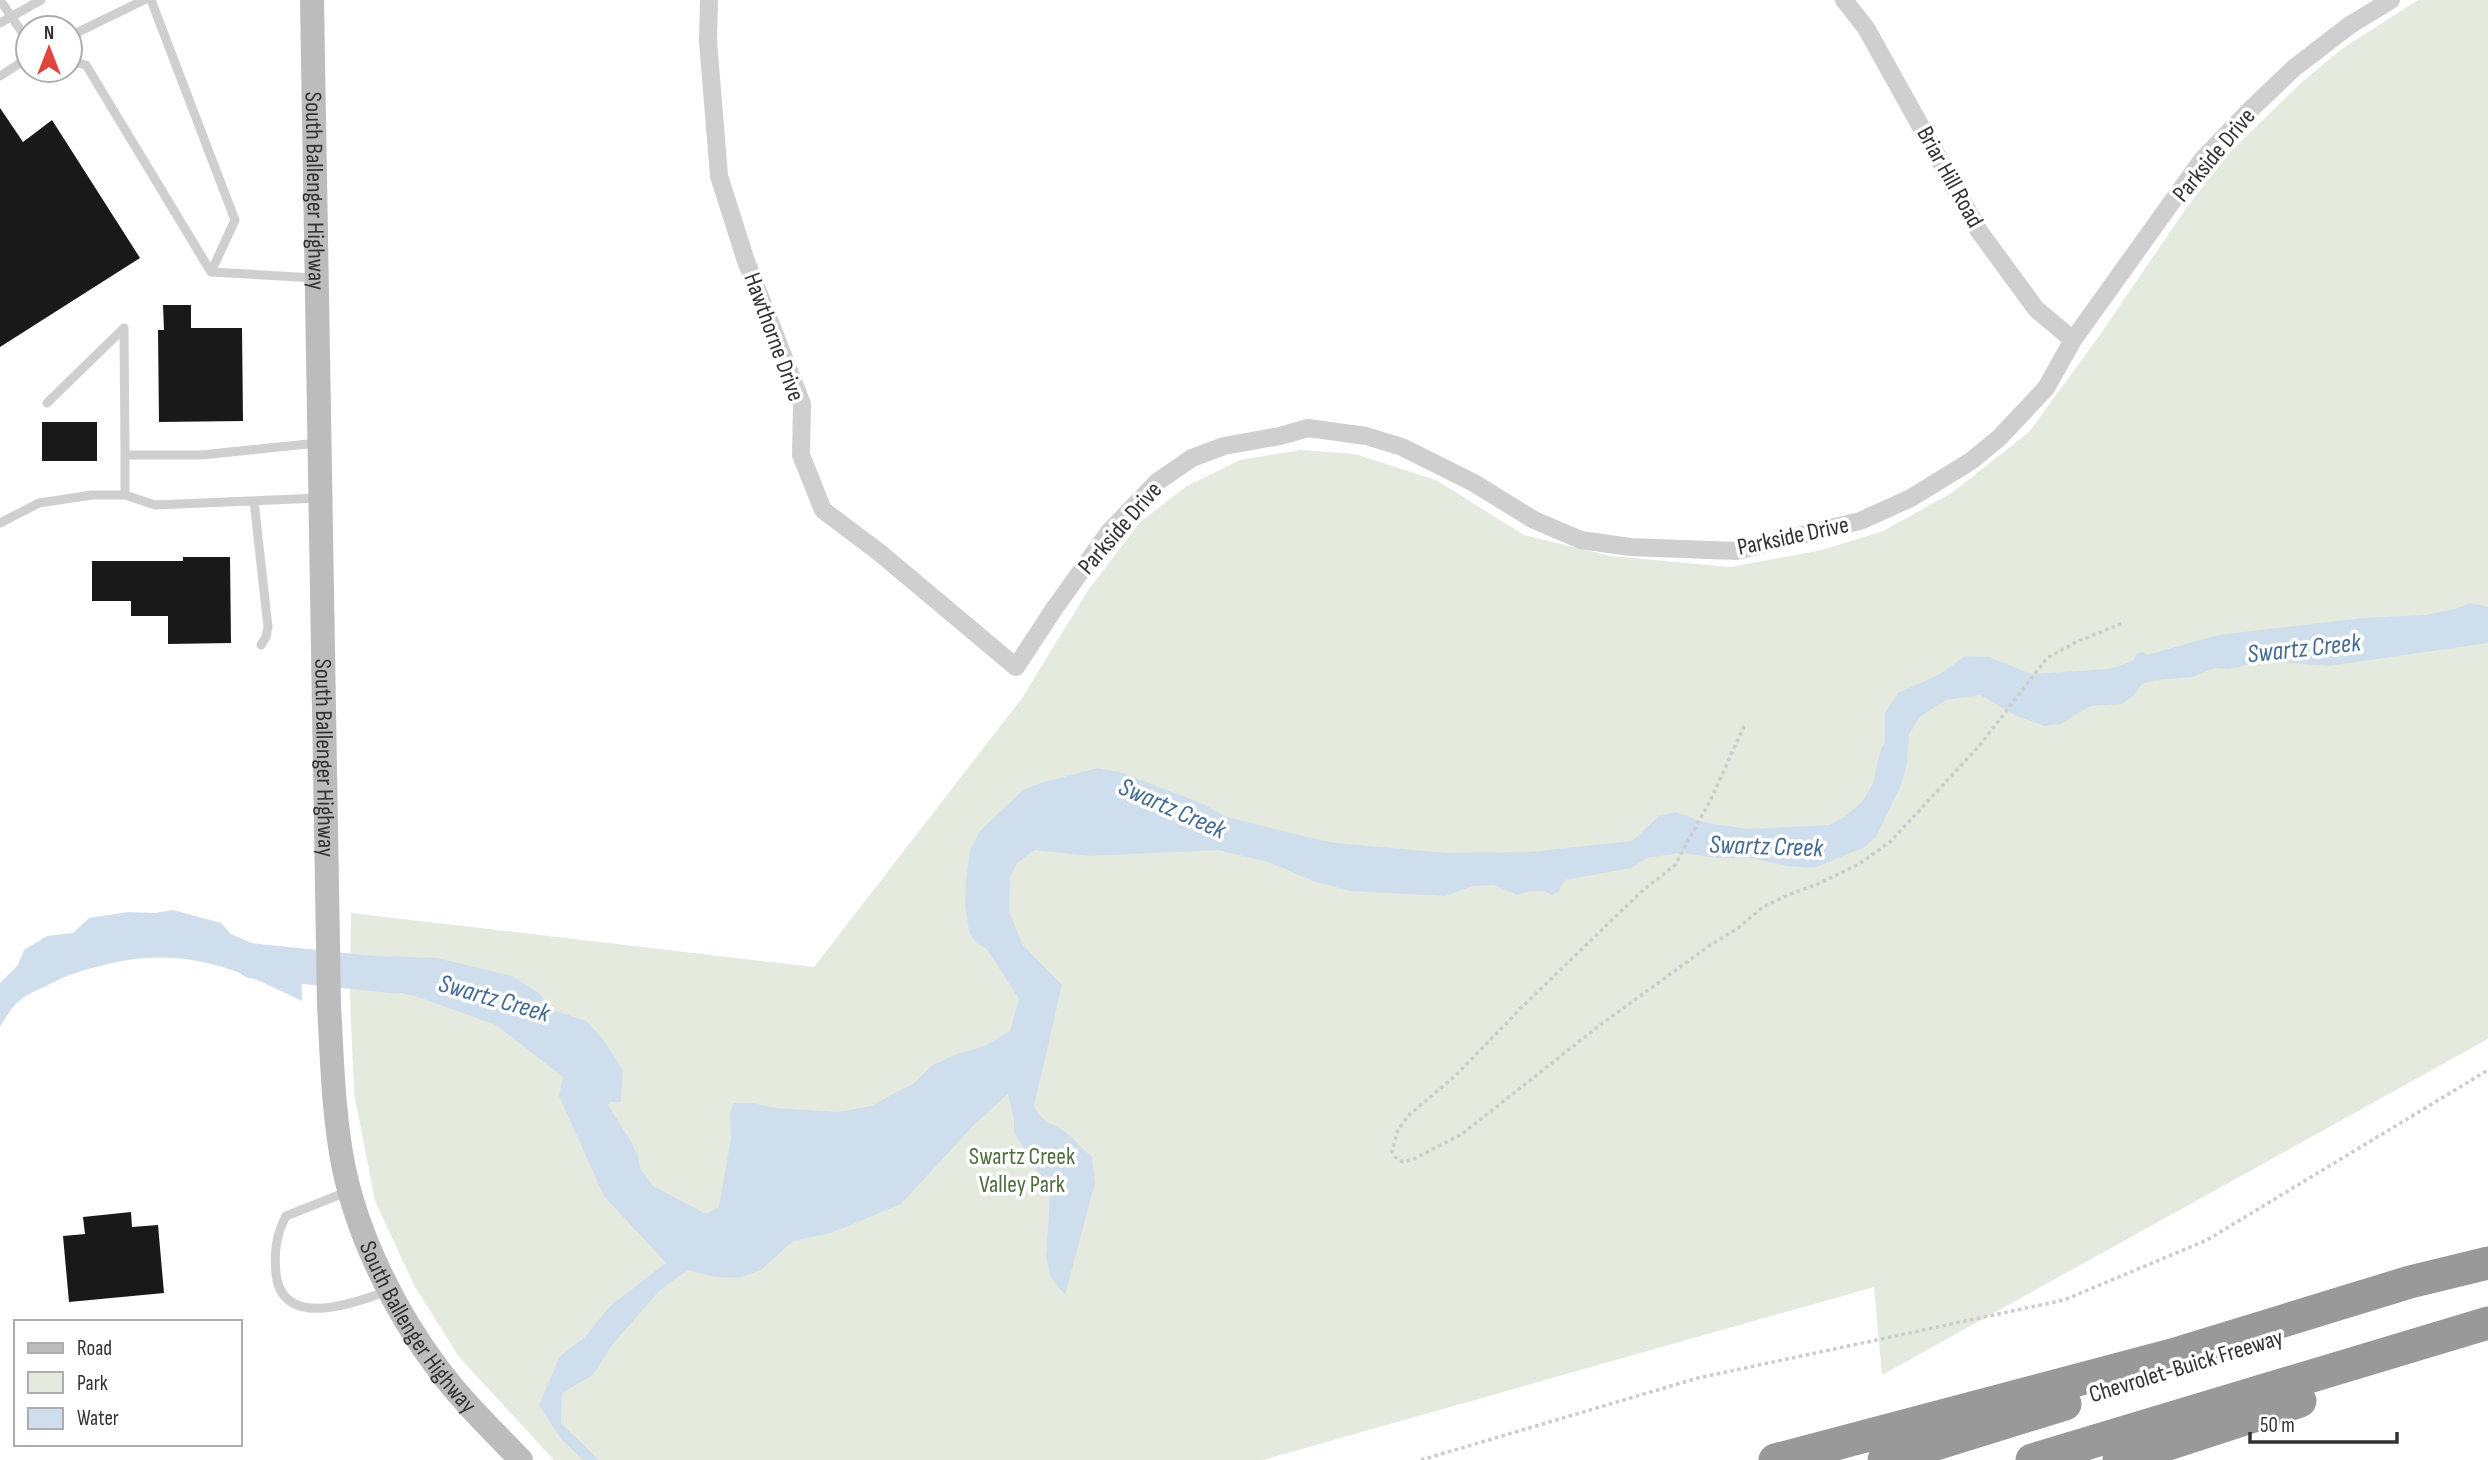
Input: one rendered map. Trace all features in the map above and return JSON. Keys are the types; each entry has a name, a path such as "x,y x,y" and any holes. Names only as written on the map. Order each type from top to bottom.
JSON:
{"highway":[{"path":"1775,1460 2172,1355 2410,1282 2488,1263"},
{"name":"Chevrolet-Buick Freeway","path":"1884,1460 2292,1334 2488,1268"},
{"name":"Chevrolet-Buick Freeway","path":"2032,1460 2488,1323"},
{"path":"2119,1460 2276,1410 2488,1336"}],"street":[{"name":"South Ballenger Highway","path":"312,0 329,1005 334,1105 344,1166 365,1238 404,1315 439,1370 521,1460"},
{"name":"Hawthorne Drive","path":"709,0 708,41 719,176 746,261 802,404 801,455 823,510 880,553 1016,667"},
{"name":"Briar Hill Road","path":"1844,0 1866,28 1979,231 2036,309 2073,340"},
{"name":"Parkside Drive","path":"1016,667 1109,532 1157,482 1192,458 1224,446 1308,428 1366,436 1402,447 1474,483 1534,520 1581,540 1630,547 1736,551 1860,521 1911,498 1971,461 2021,416 2046,388 2073,340 2202,160 2294,68 2350,25 2391,0"}],"lane":[{"path":"0,0 14,23"},
{"path":"0,23 41,0"},
{"path":"84,29 144,0"},
{"path":"150,0 235,220 211,272"},
{"path":"84,64 211,272"},
{"path":"211,272 316,278"},
{"path":"47,403 124,328 125,495"},
{"path":"125,455 201,455 320,442"},
{"path":"0,523 39,503 92,495 125,495 155,505 320,498"},
{"path":"254,501 268,627 261,645"},
{"path":"351,1191 286,1216 278,1233 275,1261 277,1287 284,1298 312,1310 351,1305 391,1290"}],"path":[{"path":"1744,726 1711,799 1675,865 1641,892 1522,1007 1457,1075 1408,1116 1392,1145 1395,1157 1403,1162 1414,1159 1462,1134 1600,1025 1738,928 1763,907 1858,864 1889,842 1980,745 2048,658 2076,642 2123,623"},
{"path":"1421,1460 1698,1378 2064,1300 2207,1240 2488,1070"}],"green space":[{"name":"Swartz Creek Valley Park","path":"2418,0 2488,0 2488,1039 1882,1375 1874,1287 1263,1460 554,1460 459,1357 414,1285 375,1201 354,1093 350,998 351,913 814,967 1022,698 1089,589 1140,522 1187,486 1240,460 1301,450 1355,454 1436,480 1524,535 1611,556 1730,567 1822,550 1883,531 1953,492 2029,432 2097,339 2187,207 2231,151 2302,82 2343,48"}],"water":[{"path":"2470,603 2488,607 2488,643 2329,666 2265,661 2229,669 2215,668 2192,677 2142,684 2134,695 2122,704 2090,706 2061,724 2044,726 2017,716 1980,695 1946,700 1921,716 1909,734 1907,764 1901,785 1876,837 1865,847 1814,868 1786,866 1752,858 1718,858 1680,853 1647,858 1631,868 1565,880 1559,891 1552,895 1545,891 1530,891 1517,895 1494,885 1473,886 1445,896 1350,891 1313,881 1268,862 1218,850 1090,856 1035,850 1017,863 1010,878 1009,912 1023,945 1062,985 1034,1106 1045,1120 1065,1132 1092,1156 1095,1183 1065,1295 1051,1278 1046,1257 1050,1198 1031,1159 1014,1133 1014,1118 1008,1094 973,1126 901,1204 831,1233 793,1241 761,1270 739,1278 715,1277 688,1270 660,1290 612,1345 593,1375 562,1393 561,1423 599,1460 583,1460 561,1439 539,1405 560,1356 585,1337 610,1306 666,1263 604,1196 559,1096 563,1077 496,1025 418,997 384,989 350,988 350,955 437,958 512,976 539,993 553,1010 586,1021 602,1038 623,1070 621,1102 610,1102 608,1105 630,1140 639,1158 640,1168 653,1186 706,1214 719,1207 731,1138 730,1112 734,1103 838,1112 871,1106 914,1083 933,1065 985,1046 1010,1031 1019,999 986,948 976,943 969,931 965,904 966,881 970,851 979,832 1023,790 1041,783 1098,768 1123,773 1203,804 1227,817 1307,837 1335,843 1448,853 1529,852 1632,841 1659,816 1675,812 1707,823 1748,829 1829,825 1844,817 1863,801 1873,783 1881,749 1885,743 1885,713 1898,693 1940,674 1965,656 1989,657 2031,674 2110,669 2133,661 2137,653 2143,652 2147,655 2218,635 2363,618 2425,615"},
{"path":"173,910 221,923 231,934 254,944 301,953 302,1001 255,979 210,964 187,959 139,959 83,970 37,990 12,1008 0,1027 0,983 18,965 24,950 47,936 73,933 89,918 128,912 155,913"}],"building":[{"path":"0,108 23,142 52,120 140,258 0,347"},
{"path":"163,305 191,305 191,328 242,328 243,421 159,422 158,330 164,330"},
{"path":"42,422 97,422 97,461 42,461"},
{"path":"183,557 230,557 231,643 168,644 168,616 131,616 131,601 92,601 92,561 183,561"},
{"path":"131,1212 132,1227 158,1225 164,1293 69,1302 63,1236 85,1234 83,1217"}],"waterway":[{"name":"Swartz Creek","path":"253,961 396,976"}]}
